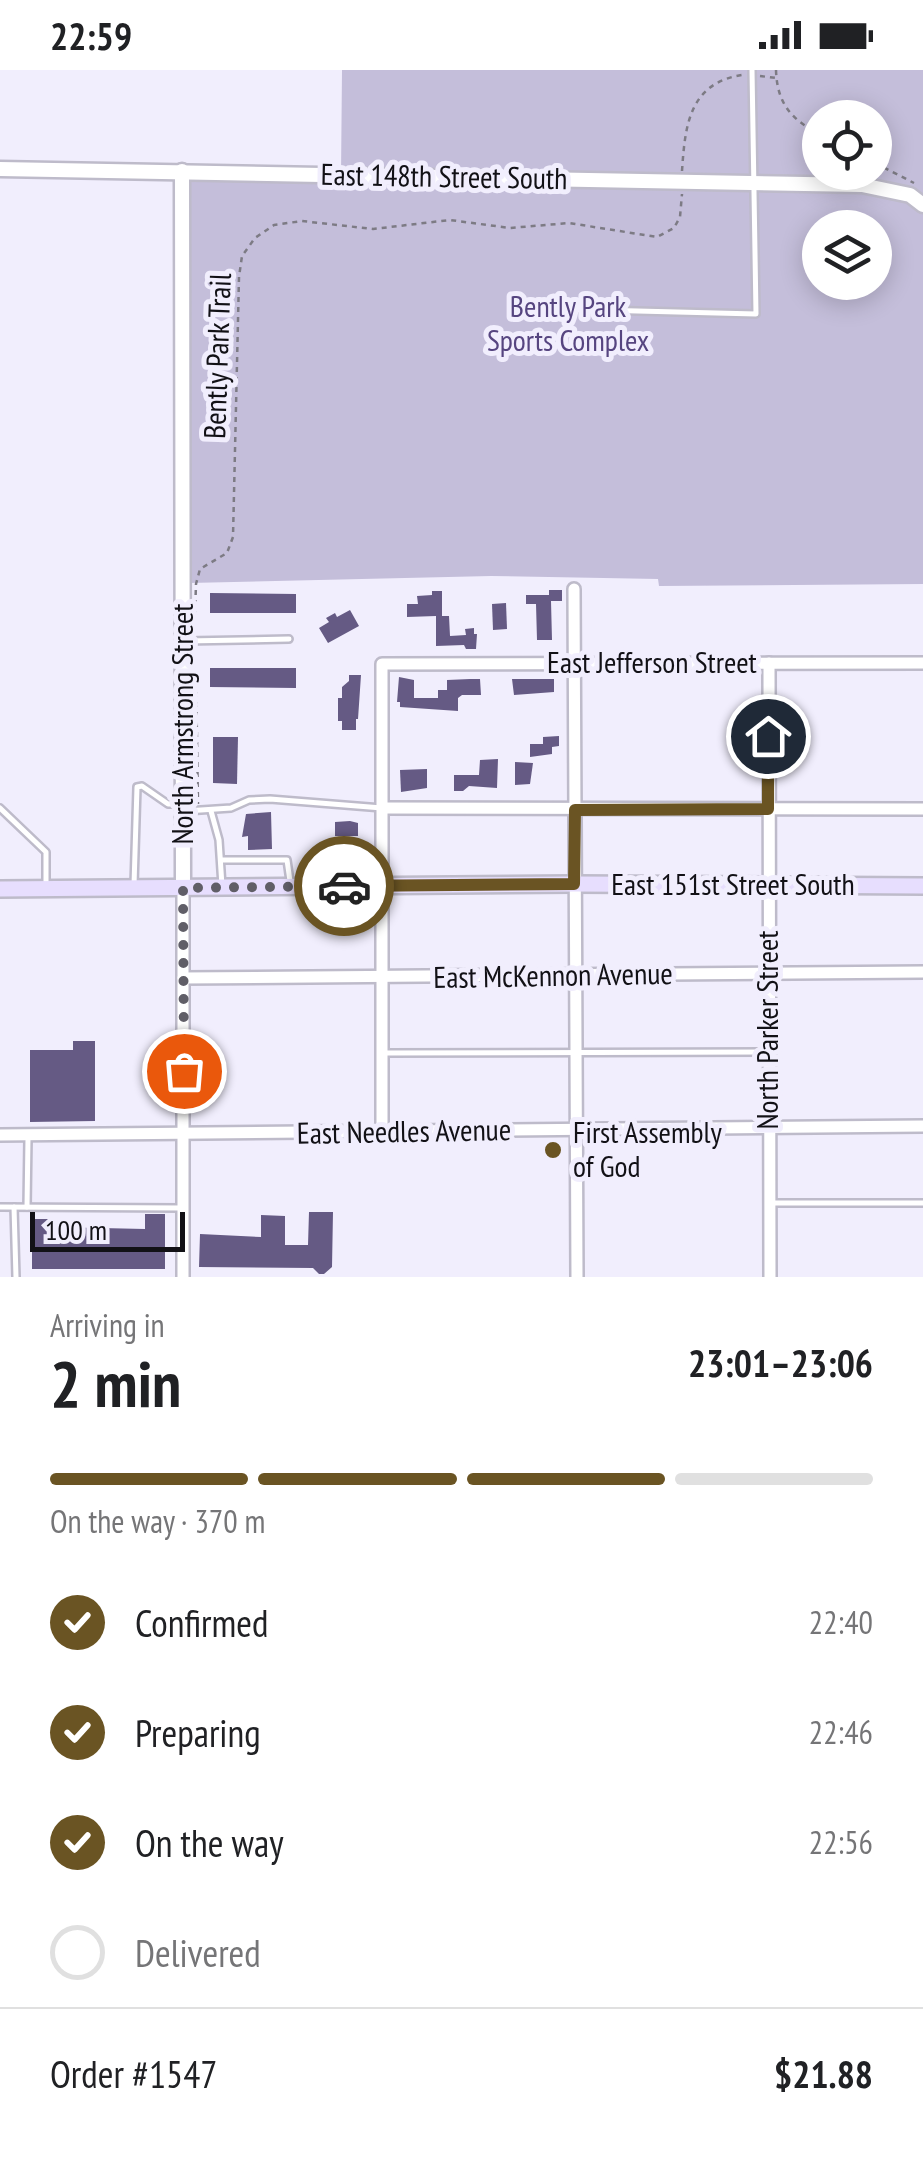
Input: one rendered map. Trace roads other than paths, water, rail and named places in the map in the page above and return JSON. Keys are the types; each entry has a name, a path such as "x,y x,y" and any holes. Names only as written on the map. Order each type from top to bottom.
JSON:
{"main road":[{"name":"East 151st Street South","path":"0,888 923,886"}],"street":[{"name":"East 148th Street South","path":"0,169 802,184"},
{"name":"North Armstrong Street","path":"182,171 188,808 183,888 183,1277"},
{"path":"889,190 923,216"},
{"name":"East 148th Street South","path":"892,190 910,195 923,206"},
{"path":"574,589 577,1277"},
{"name":"North Parker Street","path":"769,662 770,1277"},
{"name":"East Jefferson Street","path":"382,808 382,664 923,663"},
{"path":"382,1130 382,808 923,808"},
{"name":"East McKennon Avenue","path":"184,978 923,972"},
{"name":"East Needles Avenue","path":"0,1135 923,1126"}],"lane":[{"path":"519,308 756,314 752,73"},
{"path":"187,640 288,639"},
{"path":"134,888 137,787 142,786 168,804 211,811 270,798 382,808"},
{"path":"0,808 46,852 46,888"},
{"path":"211,811 222,860 222,888"},
{"path":"222,860 287,860 290,887"},
{"path":"382,1053 768,1052"},
{"path":"27,1208 28,1135"},
{"path":"769,1203 923,1203"},
{"path":"0,1207 183,1208"},
{"path":"14,1208 16,1277"}],"place":[{"name":"First Assembly of God","path":"553,1150"}],"park label":[{"name":"Bently Park Sports Complex","path":"568,324"}]}
